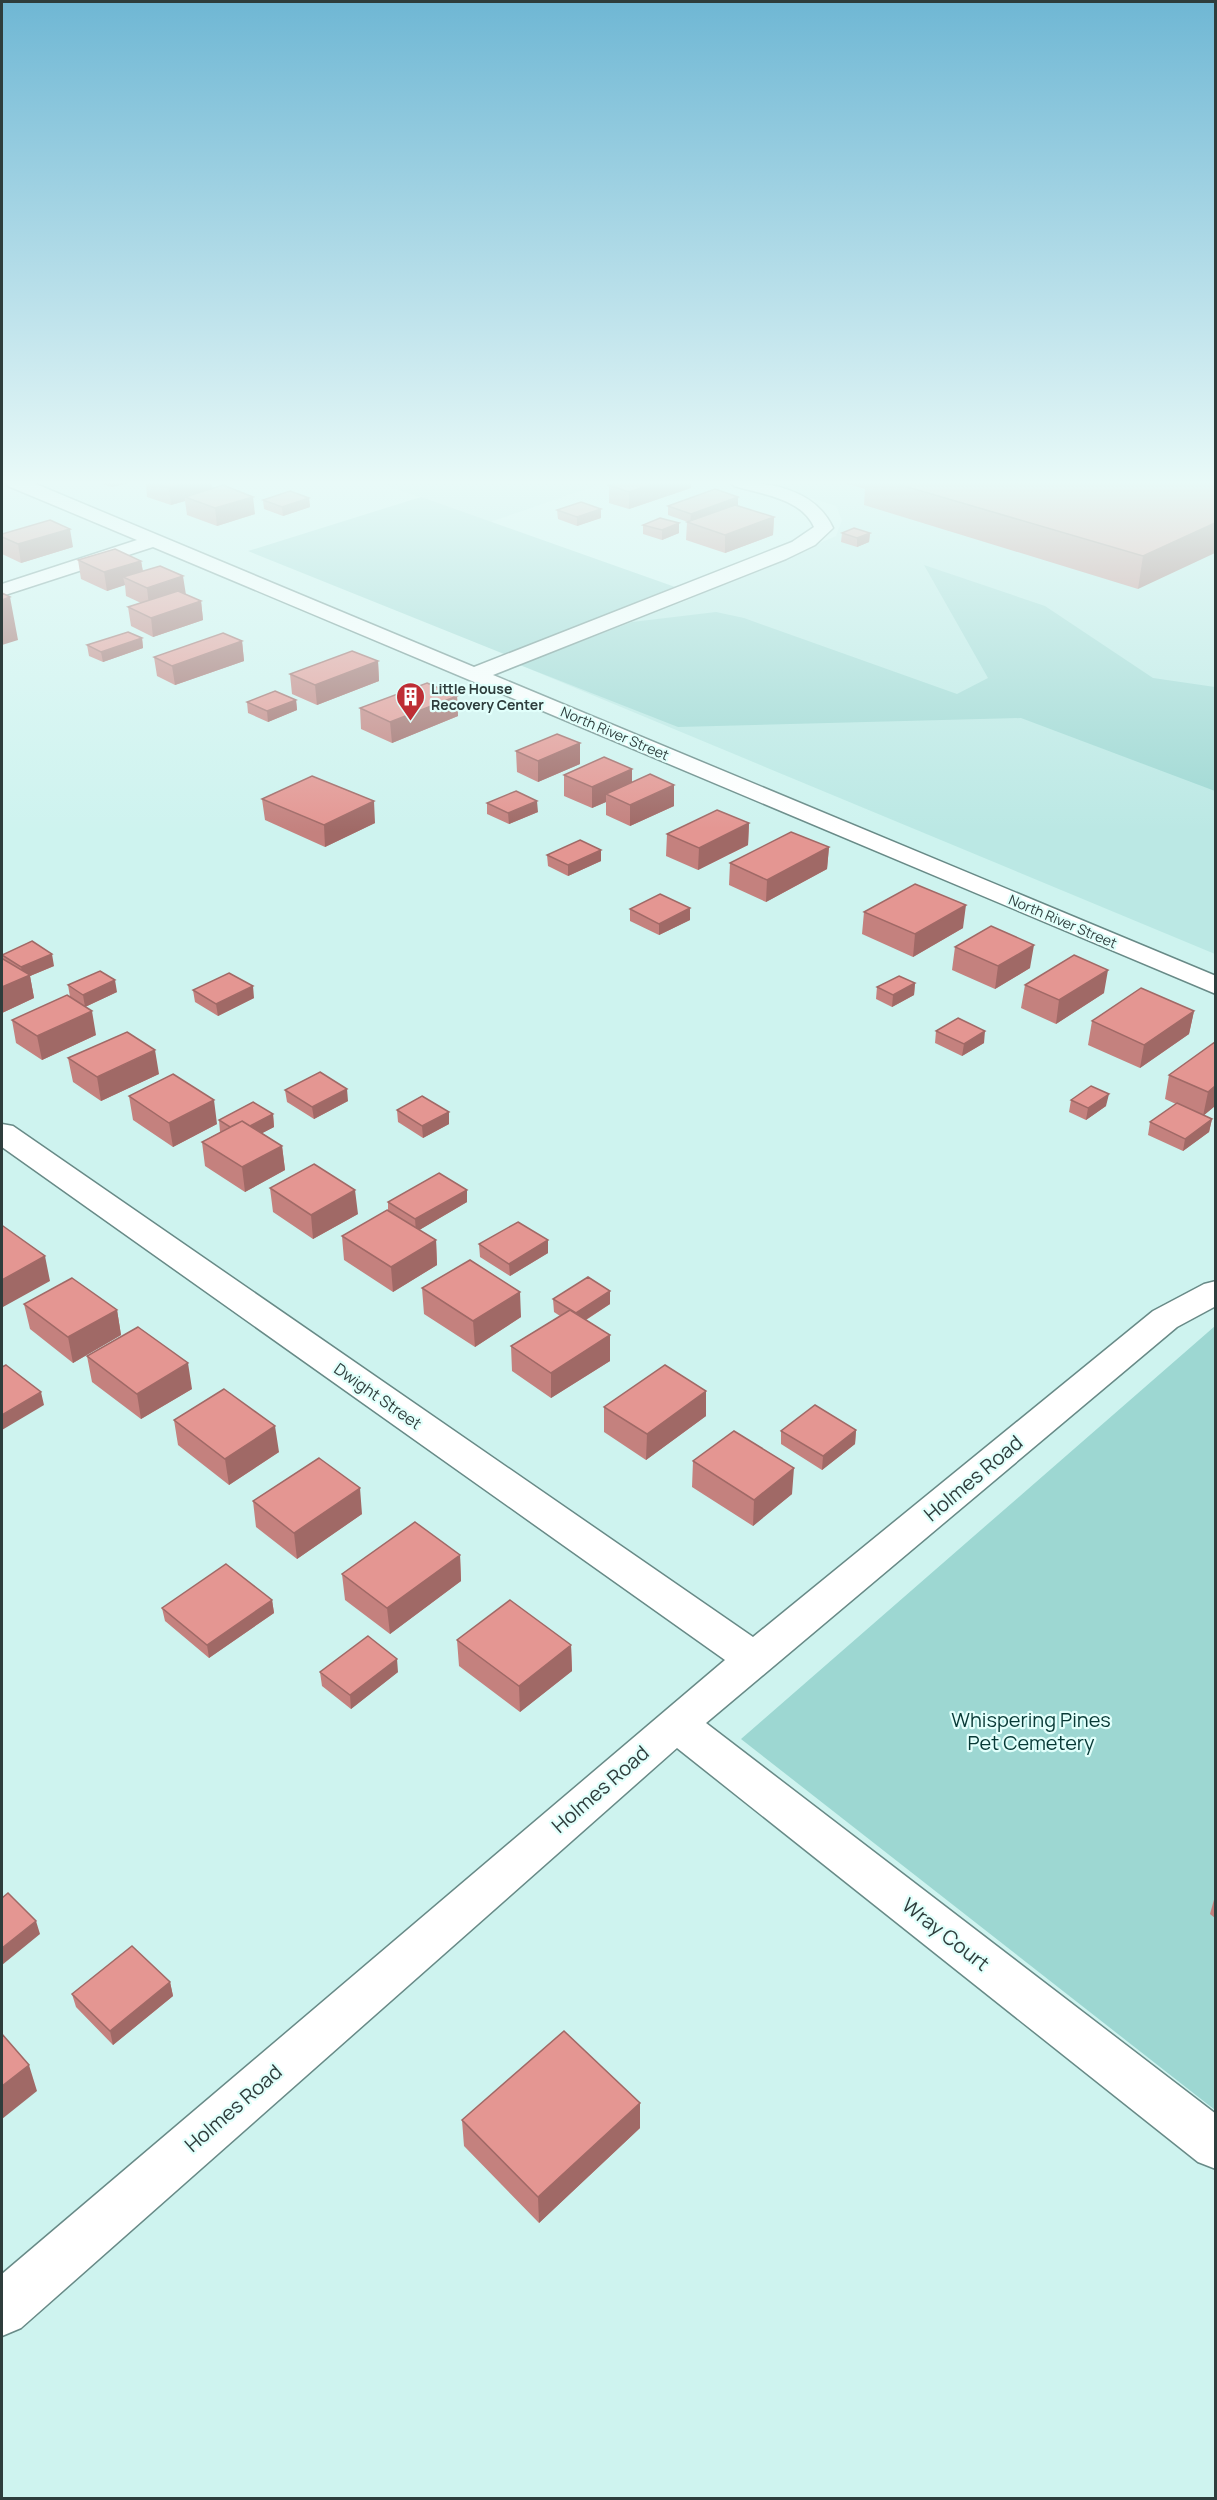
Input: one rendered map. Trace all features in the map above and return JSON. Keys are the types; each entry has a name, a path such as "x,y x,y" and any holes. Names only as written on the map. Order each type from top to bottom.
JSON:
{"street":[{"name":"North River Street","path":"297,599 1215,986"},
{"path":"476,674 669,599"},
{"name":"Dwight Street","path":"2,1133 755,1660"},
{"name":"Holmes Road","path":"2,2309 676,1724 1165,1319 1215,1292"},
{"name":"Wray Court","path":"676,1724 1215,2145"}],"shaded area":[{"path":"690,599 1215,599 1215,954 520,665"}],"green space":[{"path":"366,599 651,599 509,656"},
{"path":"943,599 1023,599 1045,606 1153,678 1215,687 1215,791 1021,718 678,727 520,665 632,622 716,612 744,618 957,694 988,678"},
{"name":"Whispering Pines Pet Cemetery","path":"1215,1326 1215,2110 741,1739"}],"building":[{"path":"154,599 196,599 201,601 151,618 128,607"},
{"path":"128,632 142,638 101,652 87,645"},
{"path":"223,633 242,641 172,666 154,657"},
{"path":"352,651 378,661 315,685 290,674"},
{"path":"427,683 457,696 390,722 360,708"},
{"path":"275,691 296,700 267,711 247,702"},
{"path":"557,734 580,743 538,761 516,751"},
{"path":"604,757 632,769 592,787 564,775"},
{"path":"650,774 674,785 630,805 606,794"},
{"path":"312,776 374,801 324,825 262,799"},
{"path":"516,791 537,801 508,813 487,803"},
{"path":"717,810 749,823 699,848 667,834"},
{"path":"791,832 829,847 767,880 730,863"},
{"path":"580,840 601,850 568,865 547,855"},
{"path":"915,884 966,905 915,934 864,912"},
{"path":"660,894 690,908 659,924 630,909"},
{"path":"991,926 1034,945 998,966 955,947"},
{"path":"32,941 52,954 21,967 2,955"},
{"path":"1074,955 1108,970 1059,1000 1025,985"},
{"path":"3,959 30,975 2,987"},
{"path":"100,971 115,980 83,995 68,985"},
{"path":"229,973 253,986 216,1004 193,990"},
{"path":"899,976 915,983 893,995 877,987"},
{"path":"1141,988 1194,1011 1144,1045 1092,1021"},
{"path":"67,995 92,1011 37,1036 12,1020"},
{"path":"958,1018 985,1031 964,1044 936,1031"},
{"path":"127,1032 155,1050 97,1077 68,1058"},
{"path":"1215,1042 1215,1086 1208,1092 1169,1075"},
{"path":"320,1072 347,1089 312,1107 285,1090"},
{"path":"173,1074 214,1100 169,1123 129,1096"},
{"path":"1091,1086 1109,1094 1088,1108 1071,1100"},
{"path":"422,1096 449,1112 422,1126 397,1110"},
{"path":"253,1102 273,1114 250,1126 242,1121 230,1127 219,1120"},
{"path":"1177,1103 1212,1119 1185,1139 1150,1122"},
{"path":"242,1121 282,1146 242,1167 202,1142"},
{"path":"314,1164 355,1190 311,1215 270,1188"},
{"path":"439,1173 467,1190 415,1219 388,1202"},
{"path":"387,1210 436,1240 391,1267 342,1236"},
{"path":"518,1222 548,1240 509,1264 479,1244"},
{"path":"2,1227 45,1256 2,1280"},
{"path":"470,1260 520,1292 473,1321 422,1288"},
{"path":"588,1277 610,1291 576,1313 553,1299"},
{"path":"72,1278 117,1310 68,1337 24,1304"},
{"path":"570,1310 610,1335 551,1373 511,1346"},
{"path":"138,1327 188,1363 137,1394 87,1356"},
{"path":"6,1365 41,1392 2,1415 2,1367"},
{"path":"665,1365 706,1391 647,1434 604,1407"},
{"path":"224,1389 275,1426 225,1459 174,1420"},
{"path":"815,1405 856,1430 823,1456 781,1431"},
{"path":"734,1431 794,1468 754,1500 693,1461"},
{"path":"319,1458 360,1488 294,1533 253,1501"},
{"path":"415,1522 460,1555 387,1608 342,1574"},
{"path":"226,1564 272,1600 207,1645 162,1608"},
{"path":"510,1600 571,1645 519,1686 457,1640"},
{"path":"368,1636 397,1659 350,1695 320,1672"},
{"path":"8,1893 36,1921 2,1948 2,1898"},
{"path":"132,1946 170,1982 110,2031 72,1994"},
{"path":"564,2031 640,2103 538,2197 462,2120"},
{"path":"2,2034 29,2065 2,2086"}],"place":[{"name":"Little House Recovery Center","path":"410,722"}]}
